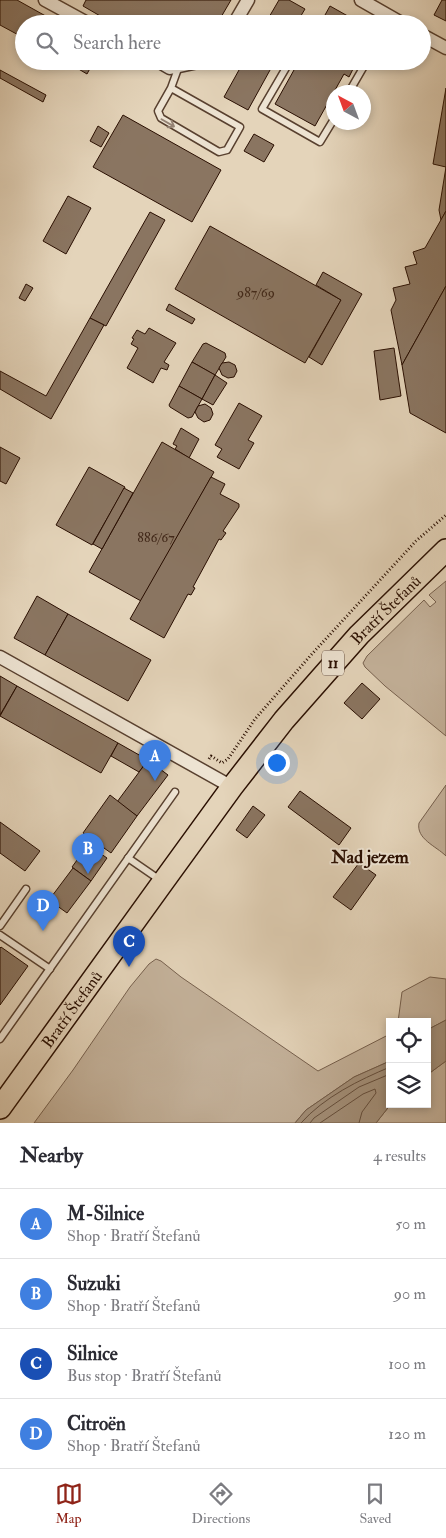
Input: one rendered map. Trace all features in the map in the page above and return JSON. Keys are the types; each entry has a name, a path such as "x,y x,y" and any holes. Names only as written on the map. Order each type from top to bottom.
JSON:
{"main road":[{"name":"Bratří Štefanů","path":"0,1108 232,787 284,720 365,629 446,550"}],"street":[{"path":"45,0 72,15"},
{"path":"239,15 248,0"},
{"path":"361,0 384,15"},
{"path":"431,40 446,48"},
{"path":"0,657 232,787"}],"lane":[{"path":"171,88 240,127 227,150 219,152 160,118 158,111 171,88 178,70"},
{"path":"285,70 262,109 320,142 327,130"},
{"path":"353,85 361,70"},
{"path":"0,1040 175,792"},
{"path":"128,858 163,882"},
{"path":"0,926 26,889"},
{"path":"0,935 50,969"}],"path":[{"path":"202,770 211,756 222,763 228,760 255,719 311,655 416,540 446,515"}],"shaded area":[{"path":"446,581 446,736 385,686 363,663 367,656 424,600 430,607 436,602 429,595"},
{"path":"446,785 446,856 424,838 419,829 419,823"},
{"path":"156,959 161,961 181,977 318,1071 386,1036 386,1063 354,1077 306,1110 295,1123 34,1123 130,987 149,964"},
{"path":"430,977 446,979 446,1020 431,1028 431,1018 399,1018 402,992"},
{"path":"446,1061 446,1123 376,1123 388,1108 431,1108 431,1072"}],"water":[{"path":"446,1020 446,1061 431,1072 431,1063 431,1028"},
{"path":"386,1063 386,1108 388,1108 376,1123 295,1123 306,1110 354,1077"}],"building":[{"path":"0,0 17,0 44,15 15,15 15,33 0,25"},
{"path":"86,0 231,0 222,15 98,15 83,6"},
{"path":"279,0 289,0 305,9 301,15 270,15"},
{"path":"442,0 446,0 446,21 434,15"},
{"path":"330,6 346,15 325,15"},
{"path":"0,70 46,95 43,102 0,78"},
{"path":"80,70 89,70 87,74"},
{"path":"239,70 270,70 248,110 224,97"},
{"path":"294,70 352,70 349,77 344,74 338,85 326,85 326,106 315,126 275,104"},
{"path":"446,88 446,167 433,164"},
{"path":"123,115 221,170 192,222 93,167"},
{"path":"98,126 109,133 101,147 90,141"},
{"path":"254,134 274,145 264,162 244,151"},
{"path":"446,167 446,211 441,220 439,210"},
{"path":"68,196 91,208 66,254 43,241"},
{"path":"446,211 446,286 402,365 391,310 396,300 393,288 410,284 405,267 417,264 413,252 425,248"},
{"path":"150,212 165,220 106,326 90,318"},
{"path":"210,226 341,300 305,363 175,289"},
{"path":"323,272 362,294 322,365 309,357 341,300 316,285"},
{"path":"26,284 33,288 25,301 19,298"},
{"path":"446,286 446,433 410,413 402,365"},
{"path":"169,304 195,319 192,324 166,310"},
{"path":"90,318 104,325 51,419 0,389 0,371 46,396"},
{"path":"149,328 176,343 164,362 169,365 167,370 161,368 153,383 127,368 138,348 131,344 134,339 132,338 137,330 145,334"},
{"path":"206,343 225,353 226,357 215,375 192,362 203,344"},
{"path":"394,348 401,396 380,400 374,351"},
{"path":"192,362 215,375 202,399 179,386"},
{"path":"229,362 235,365 237,371 234,377 228,378 222,375 219,368 222,363"},
{"path":"215,375 227,383 213,405 202,399"},
{"path":"179,386 202,399 192,417 188,418 169,405"},
{"path":"239,403 262,416 248,440 254,443 239,469 217,457 222,449 215,445"},
{"path":"205,404 211,408 213,414 210,420 204,422 198,418 195,412 198,406"},
{"path":"181,428 199,439 189,458 175,449 177,446 173,444"},
{"path":"162,442 214,472 141,601 89,572"},
{"path":"0,447 20,458 6,484 0,481"},
{"path":"89,467 125,487 92,545 56,525"},
{"path":"211,477 225,484 220,494 239,504 239,507 223,531 226,533 221,540 219,539 193,587 195,588 191,595 188,594 164,638 130,619"},
{"path":"124,488 133,493 102,549 93,544"},
{"path":"37,596 68,614 45,655 14,638"},
{"path":"68,614 151,660 128,701 45,655"},
{"path":"0,676 17,686 0,715"},
{"path":"362,683 380,699 362,719 344,703"},
{"path":"17,686 118,743 101,773 0,716"},
{"path":"118,743 148,760 139,772 111,756"},
{"path":"148,760 168,775 137,816 117,802"},
{"path":"300,791 351,828 339,845 288,807"},
{"path":"110,795 137,816 111,853 83,833"},
{"path":"253,806 265,815 247,838 236,830"},
{"path":"0,822 40,851 25,871 0,853"},
{"path":"88,845 107,858 91,881 72,867"},
{"path":"359,863 376,875 351,910 333,897"},
{"path":"73,868 91,881 67,913 49,900"},
{"path":"0,948 28,966 0,1005"}],"place":[{"name":"M-Silnice","path":"155,781"},
{"name":"Suzuki","path":"88,874"},
{"name":"Citroën","path":"43,931"},
{"name":"Silnice","path":"129,967"}],"district":[{"name":"Nad jezem","path":"370,857"}]}
